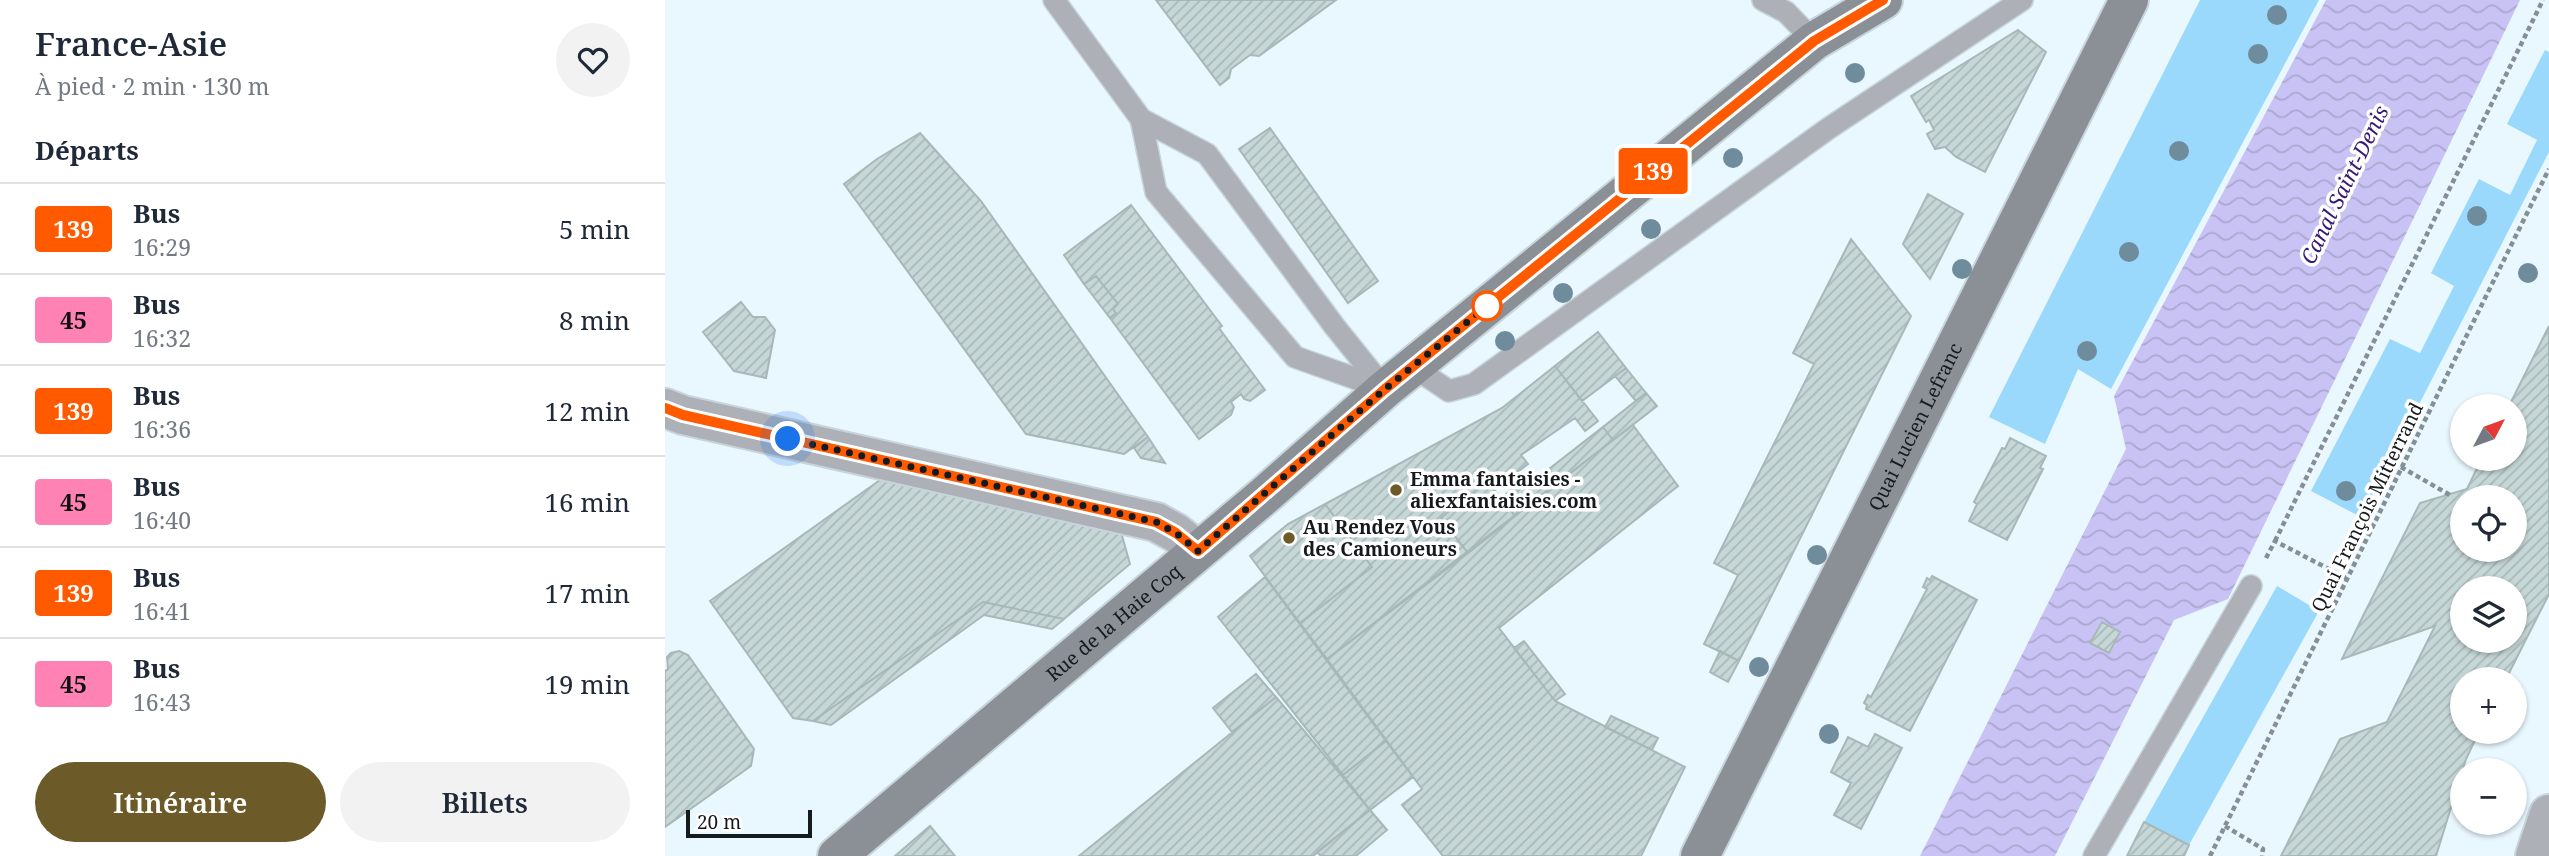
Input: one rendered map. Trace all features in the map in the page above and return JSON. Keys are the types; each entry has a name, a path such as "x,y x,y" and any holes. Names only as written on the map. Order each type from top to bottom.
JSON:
{"main road":[{"name":"Quai Lucien Lefranc","path":"1700,856 2129,0"},
{"name":"Rue de la Haie Coq","path":"837,856 1399,378 1814,41 1865,4"}],"street":[{"path":"665,408 683,415 1156,522 1176,533 1198,551"},
{"path":"2535,856 2549,814"}],"lane":[{"path":"1054,0 1141,119 1156,192 1295,357 1449,391 1474,384 1829,128 2022,0"},
{"path":"1763,0 1786,12 1814,41"},
{"path":"1141,119 1207,154 1335,327 1399,378"},
{"path":"2095,856 2251,586"}],"path":[{"path":"2251,586 2543,0"},
{"name":"Quai François Mitterrand","path":"2210,856 2549,169"},
{"path":"2401,467 2450,495"},
{"path":"2275,541 2348,579"},
{"path":"2225,826 2263,849 2262,856"}],"shaded area":[{"path":"2200,0 2319,0 2111,389 2078,369 2045,444 1989,417"},
{"path":"2545,50 2549,52 2549,152 2361,517 2311,491 2390,339 2420,353 2454,286 2431,273 2479,179 2510,195 2537,140 2507,124"},
{"path":"2277,586 2319,611 2189,845 2144,822"}],"water":[{"name":"Canal Saint-Denis","path":"2326,0 2520,0 2228,599 2174,620 2055,856 1920,856 2126,449 2114,396"}],"building":[{"path":"1156,0 1336,0 1259,56 1250,55 1231,69 1229,78 1220,85"},
{"path":"2018,30 2046,52 1985,172 1956,157 1945,147 1935,149 1927,134 1934,130 1929,120 1926,122 1911,96"},
{"path":"1270,128 1378,281 1348,303 1239,149"},
{"path":"920,133 981,201 1148,437 1124,454 1026,434 844,184 877,159"},
{"path":"1928,194 1963,214 1930,279 1903,244"},
{"path":"1131,205 1222,326 1219,328 1265,390 1250,401 1244,399 1241,394 1231,402 1234,407 1231,415 1199,439 1110,318 1116,313 1113,309 1118,304 1096,276 1084,284 1064,255"},
{"path":"1851,239 1911,316 1739,661 1704,644 1738,575 1714,563 1814,364 1793,353"},
{"path":"1096,276 1118,304 1113,309 1116,313 1110,318 1084,284"},
{"path":"741,302 753,317 765,317 775,330 766,378 734,371 703,332"},
{"path":"2549,326 2549,594 2527,637 2527,576 2450,576 2450,653 2519,653 2512,667 2450,667 2450,744 2473,744 2466,758 2450,758 2450,811 2436,856 2281,856 2340,739 2387,722 2435,626 2342,659 2420,503 2450,494 2450,562 2527,562 2527,485 2469,485 2476,471 2527,471 2527,394 2515,394"},
{"path":"1598,332 1626,368 1582,401 1555,366"},
{"path":"1555,366 1598,421 1585,431 1575,418 1521,455 1528,464 1494,490 1488,482 1471,494 1475,500 1467,507 1459,503 1441,518 1468,553 1327,659 1300,623 1372,567 1325,504 1502,408"},
{"path":"1626,368 1646,393 1636,401 1615,376"},
{"path":"1646,393 1657,406 1613,440 1603,427"},
{"path":"1633,425 1678,486 1499,628 1555,701 1685,767 1641,856 1443,856 1402,805 1422,789 1327,659"},
{"path":"1603,427 1613,440 1559,482 1549,469"},
{"path":"1148,437 1165,463 1141,458 1134,448"},
{"path":"2010,438 2046,456 2040,468 2043,469 2007,540 1969,521 1977,504 1974,502"},
{"path":"1534,472 1549,490 1515,516 1501,498"},
{"path":"880,480 1121,532 1130,564 1064,619 983,602 813,721 793,718 710,601"},
{"path":"1488,482 1515,516 1468,553 1441,518 1459,503 1467,507 1475,500 1471,494"},
{"path":"1325,504 1372,567 1300,623 1250,556 1288,524"},
{"path":"1932,576 1977,600 1910,731 1866,709 1867,705 1864,703 1868,695 1871,697 1927,589 1923,587 1927,578 1930,580"},
{"path":"1265,577 1386,741 1343,775 1218,617"},
{"path":"983,602 1064,619 1052,629 984,615 831,725 813,721"},
{"path":"2102,622 2120,632 2109,653 2090,643"},
{"path":"1524,641 1565,694 1555,701 1514,648"},
{"path":"679,651 688,655 754,749 751,766 665,827 665,671 668,669 667,657"},
{"path":"1720,651 1739,661 1728,682 1710,672"},
{"path":"1256,674 1276,697 1232,732 1213,708"},
{"path":"1276,697 1370,810 1313,856 1079,856"},
{"path":"1611,716 1658,738 1652,750 1605,727"},
{"path":"1875,734 1902,748 1861,829 1834,815 1851,783 1831,772 1848,737 1868,747"},
{"path":"1386,741 1413,777 1370,810 1343,775"},
{"path":"1370,810 1387,830 1356,856 1321,856 1317,852"},
{"path":"2144,822 2189,845 2184,856 2127,856"},
{"path":"930,826 955,856 895,856"}],"bus line":[{"name":"139","path":"665,408 683,415 1156,522 1176,533 1198,551 1385,389 1814,41 1883,0"}],"place":[{"name":"Emma fantaisies - aliexfantaisies.com","path":"1396,490"},
{"name":"Au Rendez Vous des Camioneurs","path":"1289,538"}],"route":[{"path":"788,439 1156,522 1176,533 1198,551 1385,389 1487,306"}]}
